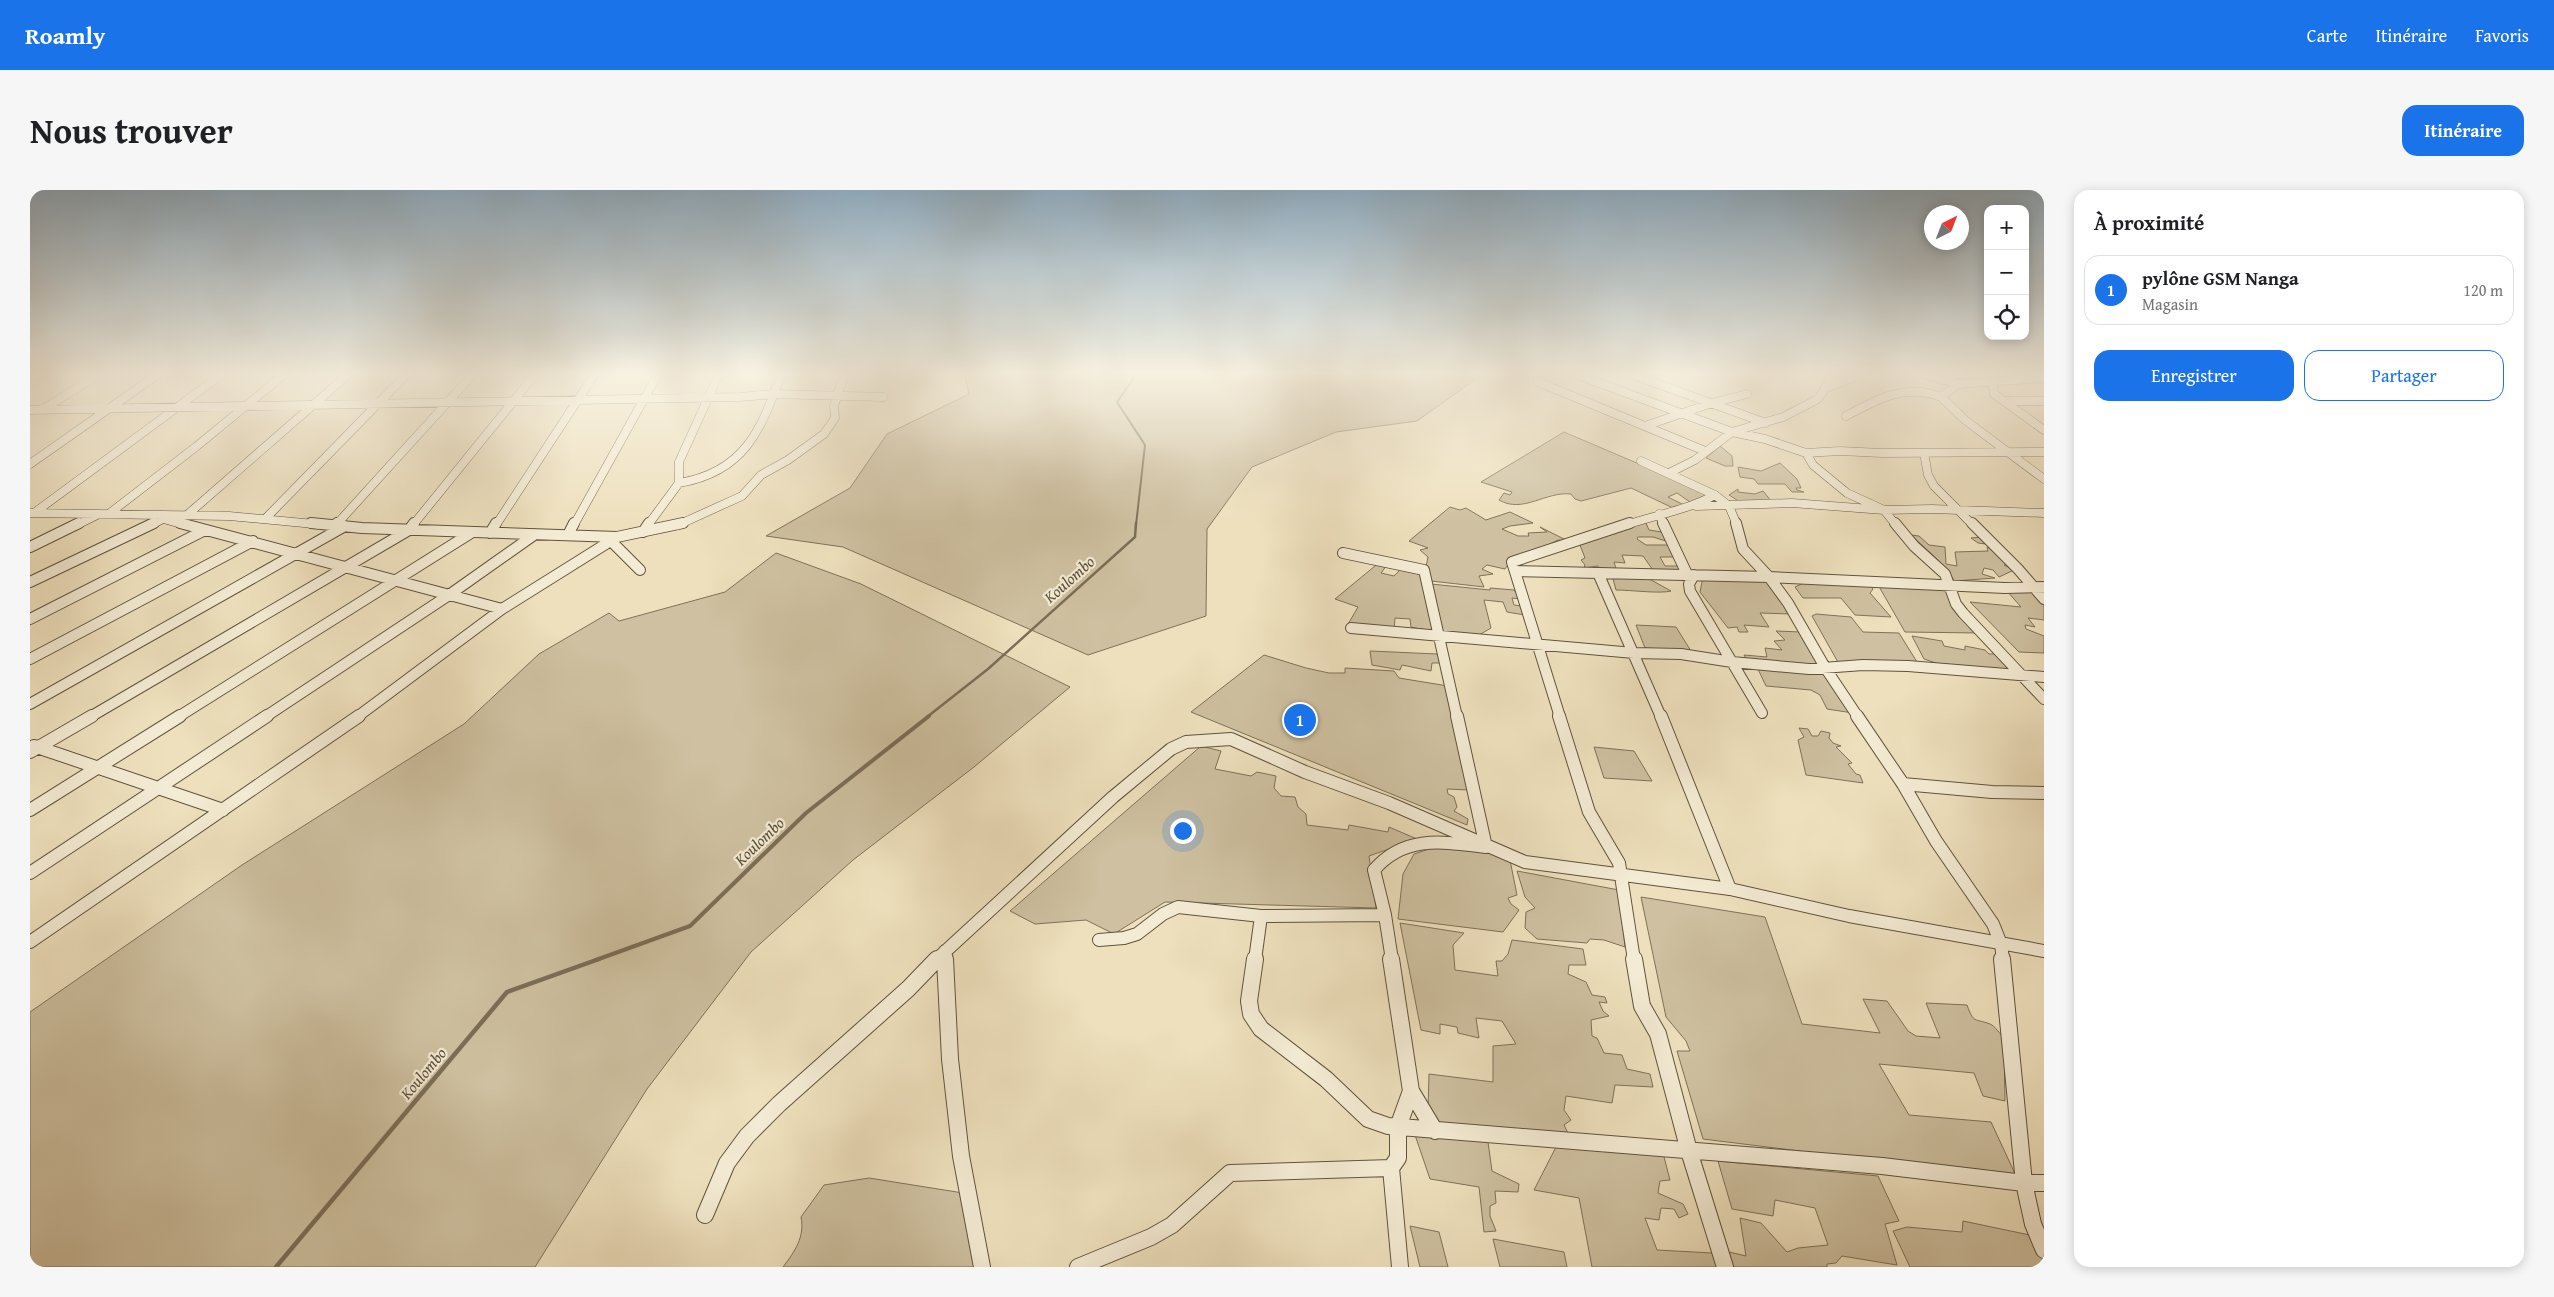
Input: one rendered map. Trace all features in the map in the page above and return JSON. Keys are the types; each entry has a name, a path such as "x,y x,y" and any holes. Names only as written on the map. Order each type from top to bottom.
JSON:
{"street":[{"path":"30,464 90,422"},
{"path":"32,514 159,422"},
{"path":"30,547 105,513 225,422"},
{"path":"187,515 294,422"},
{"path":"265,519 359,422"},
{"path":"30,704 298,553 340,526 429,422"},
{"path":"33,748 409,530 494,422"},
{"path":"490,534 564,422"},
{"path":"568,535 632,422"},
{"path":"643,532 679,483 679,462 697,422"},
{"path":"679,483 700,481 710,477 743,453 754,438 761,422"},
{"path":"30,942 380,701 502,609 582,557 614,539 685,523 742,496 761,475 788,460 824,434 832,422"},
{"path":"1636,422 1705,451"},
{"path":"1645,426 1657,422"},
{"path":"1705,422 1732,432 1766,439 1806,453 1840,451 1924,453 2044,452"},
{"path":"1967,422 2044,479"},
{"path":"2033,422 2044,430"},
{"path":"1669,473 1695,460 1732,432 1766,423"},
{"path":"1806,453 1813,465 1847,493 1884,510 1914,546 1945,574 1952,586 1956,604 1963,613 2044,699"},
{"path":"1924,453 1928,474 1934,486 2039,588 2044,599"},
{"path":"1641,461 1715,495 1729,506 1735,518 1743,549 1769,576 1788,603 1826,669 1903,784 1936,842 1993,924 2001,944 2024,1183 2033,1224 2044,1250"},
{"path":"1715,495 1693,506 1660,514 1554,550 1515,559 1512,562 1589,812 1619,863 1626,916 1642,1006 1658,1034 1688,1151 1725,1267"},
{"path":"1693,506 1792,503 1884,510 2044,513"},
{"path":"32,514 105,513 161,517 187,515 409,530 568,535 614,539 640,570"},
{"path":"1660,514 1690,574 1690,591 1762,713"},
{"path":"30,582 161,517 502,609"},
{"path":"30,619 205,530"},
{"path":"30,810 471,533"},
{"path":"30,873 449,595 534,535"},
{"path":"30,659 253,541"},
{"path":"1343,553 1424,570 1486,846"},
{"path":"1516,571 1769,576 1952,586 2039,588"},
{"path":"1598,573 1634,653 1730,889"},
{"path":"1351,628 1634,653 1680,654 1732,662 1826,669 1863,665 1908,666 2044,677"},
{"path":"705,1215 727,1162 747,1136 779,1104 901,994 945,951 1113,797 1172,749 1186,742 1231,739 1305,772 1389,803 1486,846 1531,863 1730,889 1849,916 2044,951"},
{"path":"33,748 222,810"},
{"path":"1903,784 1992,792 2044,794"},
{"path":"1435,1130 1411,1091 1384,915 1374,870 1384,857 1401,847 1416,843 1486,846"},
{"path":"1099,940 1137,934 1163,914 1178,907 1261,916 1384,915"},
{"path":"1261,916 1249,1001 1254,1021 1326,1079 1368,1119 1377,1124 1917,1169 2044,1184"},
{"path":"945,951 950,1059 961,1156 982,1267"},
{"path":"1400,1267 1391,1168 1398,1158 1398,1127 1411,1091"},
{"path":"1078,1267 1151,1237 1172,1225 1230,1174 1241,1171 1391,1168"}],"shaded area":[{"path":"911,422 1408,422 1336,432 1252,467 1207,529 1206,616 1088,655 843,547 766,536 850,488 887,434"},
{"path":"1564,432 1712,495 1693,504 1677,493 1668,497 1686,506 1673,508 1631,488 1581,501 1575,499 1571,494 1562,494 1517,505 1499,500 1504,493 1510,495 1512,492 1481,482"},
{"path":"1720,446 1732,456 1733,466 1725,466 1706,458"},
{"path":"1780,463 1797,479 1801,488 1796,488 1797,490 1804,492 1792,492 1785,484 1758,484 1754,479 1740,477 1738,467 1761,471"},
{"path":"1738,489 1738,492 1755,494 1763,491 1772,502 1740,502 1729,495"},
{"path":"1450,507 1460,510 1466,508 1486,520 1510,512 1533,523 1502,529 1518,536 1529,536 1528,533 1547,532 1540,527 1568,541 1558,540 1544,547 1547,550 1507,560 1511,567 1507,566 1505,569 1487,565 1482,569 1493,574 1479,576 1484,587 1431,581 1426,567 1428,557 1420,550 1428,548 1409,541"},
{"path":"1641,523 1646,523 1649,530 1668,533 1669,542 1653,537 1638,537 1637,539 1646,545 1671,545 1677,557 1660,557 1665,566 1681,566 1683,573 1655,573 1643,556 1622,555 1625,563 1614,562 1617,572 1601,571 1598,566 1584,568 1585,565 1581,560 1585,558 1580,545"},
{"path":"1911,535 1919,536 1929,545 1945,547 1946,564 1957,566 1955,552 1988,551 1987,547 1989,547 1986,544 1978,543 1971,538 1983,537 2014,567 2004,565 2014,570 1999,577 1993,570 1984,568 1982,574 1995,578 1955,581 1935,557"},
{"path":"776,553 861,584 1070,687 974,767 853,860 751,952 647,1089 535,1267 30,1267 30,1012 242,865 464,724 539,654 609,613 619,621 725,592"},
{"path":"1381,561 1387,565 1381,573 1394,576 1404,566 1422,571 1436,632 1411,627 1410,619 1395,618 1394,630 1347,626 1358,607 1335,599"},
{"path":"1612,575 1644,576 1671,591 1616,590"},
{"path":"1703,577 1765,579 1791,614 1760,613 1769,627 1744,625 1748,632 1739,632 1737,627 1728,628 1700,592"},
{"path":"1810,580 1868,583 1873,589 1870,593 1891,617 1855,615 1841,598 1803,598 1795,587"},
{"path":"1877,583 1950,587 1978,633 1905,632"},
{"path":"1431,584 1490,590 1490,588 1514,590 1521,599 1512,598 1514,605 1522,606 1525,615 1507,612 1503,602 1484,600 1491,628 1479,635 1442,632"},
{"path":"2034,590 2044,601 2044,620 2028,618 2035,627 2025,625 2026,629 2044,636 2044,653 2019,652 1970,602 2021,607 2007,591"},
{"path":"1816,614 1851,617 1863,632 1899,633 1917,662 1839,664 1812,616"},
{"path":"1636,625 1676,627 1691,651 1645,648"},
{"path":"1776,631 1801,632 1822,667 1747,660 1744,655 1767,657 1765,648 1782,650 1774,641 1785,640"},
{"path":"1912,636 1942,641 1944,646 1965,650 1965,646 1985,650 1989,654 2000,654 2016,672 1942,665 1924,659"},
{"path":"1370,651 1437,654 1442,663 1432,663 1431,671 1402,665 1400,670 1372,665"},
{"path":"1264,655 1329,673 1345,673 1345,668 1394,671 1399,678 1448,686 1469,790 1447,789 1448,794 1454,797 1457,807 1454,811 1468,819 1467,825 1191,712"},
{"path":"1757,667 1825,671 1853,713 1827,709 1820,695 1811,690 1766,686"},
{"path":"1799,728 1808,729 1812,736 1818,736 1821,731 1830,733 1829,738 1833,743 1841,746 1836,747 1852,763 1848,764 1856,774 1860,775 1863,783 1806,775 1798,740 1804,737"},
{"path":"1201,746 1221,751 1215,769 1251,776 1257,772 1276,776 1274,788 1281,796 1295,797 1298,807 1306,814 1307,825 1348,830 1349,825 1388,832 1389,827 1417,839 1369,856 1376,908 1165,902 1114,934 1086,920 1035,924 1010,911"},
{"path":"1594,747 1634,751 1652,781 1604,778"},
{"path":"1441,845 1476,848 1510,860 1517,895 1508,898 1511,904 1519,910 1503,932 1398,919 1403,874 1414,854"},
{"path":"1517,871 1619,890 1625,947 1604,940 1590,939 1587,943 1537,939 1525,928 1526,912 1535,908 1525,897"},
{"path":"1641,897 1765,917 1802,1024 1880,1033 1863,999 1887,1001 1908,1031 1916,1036 1940,1038 1926,1003 1967,1005 1973,1018 1992,1025 2004,1038 2005,1101 1983,1096 1974,1073 1879,1064 1909,1115 1991,1122 2017,1178 1703,1139 1677,1051 1690,1051 1686,1041 1666,1017"},
{"path":"1400,923 1464,933 1453,945 1455,970 1498,976 1496,961 1502,961 1508,954 1512,940 1583,949 1586,965 1569,965 1568,974 1586,982 1592,995 1605,997 1607,1003 1599,1002 1603,1011 1609,1016 1591,1020 1592,1036 1597,1038 1604,1053 1622,1055 1627,1069 1650,1074 1653,1087 1615,1085 1612,1103 1566,1096 1564,1110 1571,1120 1564,1125 1569,1135 1438,1126 1428,1111 1429,1074 1493,1082 1493,1046 1516,1044 1502,1021 1476,1018 1479,1038 1458,1033 1457,1027 1440,1024 1440,1034 1421,1030"},
{"path":"1415,1135 1488,1142 1492,1171 1519,1184 1518,1192 1495,1191 1496,1203 1490,1206 1490,1216 1496,1231 1484,1232 1479,1187 1430,1179"},
{"path":"1556,1147 1663,1153 1670,1180 1660,1181 1658,1193 1683,1204 1688,1214 1679,1218 1674,1209 1661,1208 1659,1220 1645,1218 1657,1250 1712,1253 1718,1267 1592,1267 1579,1198 1534,1190"},
{"path":"1718,1161 1878,1176 1899,1221 1885,1224 1897,1265 1842,1256 1836,1263 1827,1264 1827,1267 1732,1267 1725,1251 1746,1256 1740,1218 1761,1223 1787,1252 1798,1248 1828,1245 1815,1208 1775,1200 1773,1216 1732,1209"},
{"path":"869,1178 963,1193 976,1267 783,1267 798,1244 802,1231 801,1217 824,1185"},
{"path":"1963,1221 2044,1238 2044,1267 1910,1267 1893,1231 1907,1227 1962,1232"},
{"path":"1410,1226 1439,1232 1448,1267 1420,1267"},
{"path":"1493,1239 1564,1252 1567,1267 1500,1267"}],"waterway":[{"name":"Koulombo","path":"1130,422 1145,445 1136,525"},
{"name":"Koulombo","path":"927,717 988,669 1135,537 1136,523"},
{"name":"Koulombo","path":"596,960 690,926 806,813 929,716"},
{"name":"Koulombo","path":"276,1267 507,992 599,959"}],"place":[{"name":"pylône GSM Nanga","path":"1300,720"}]}
